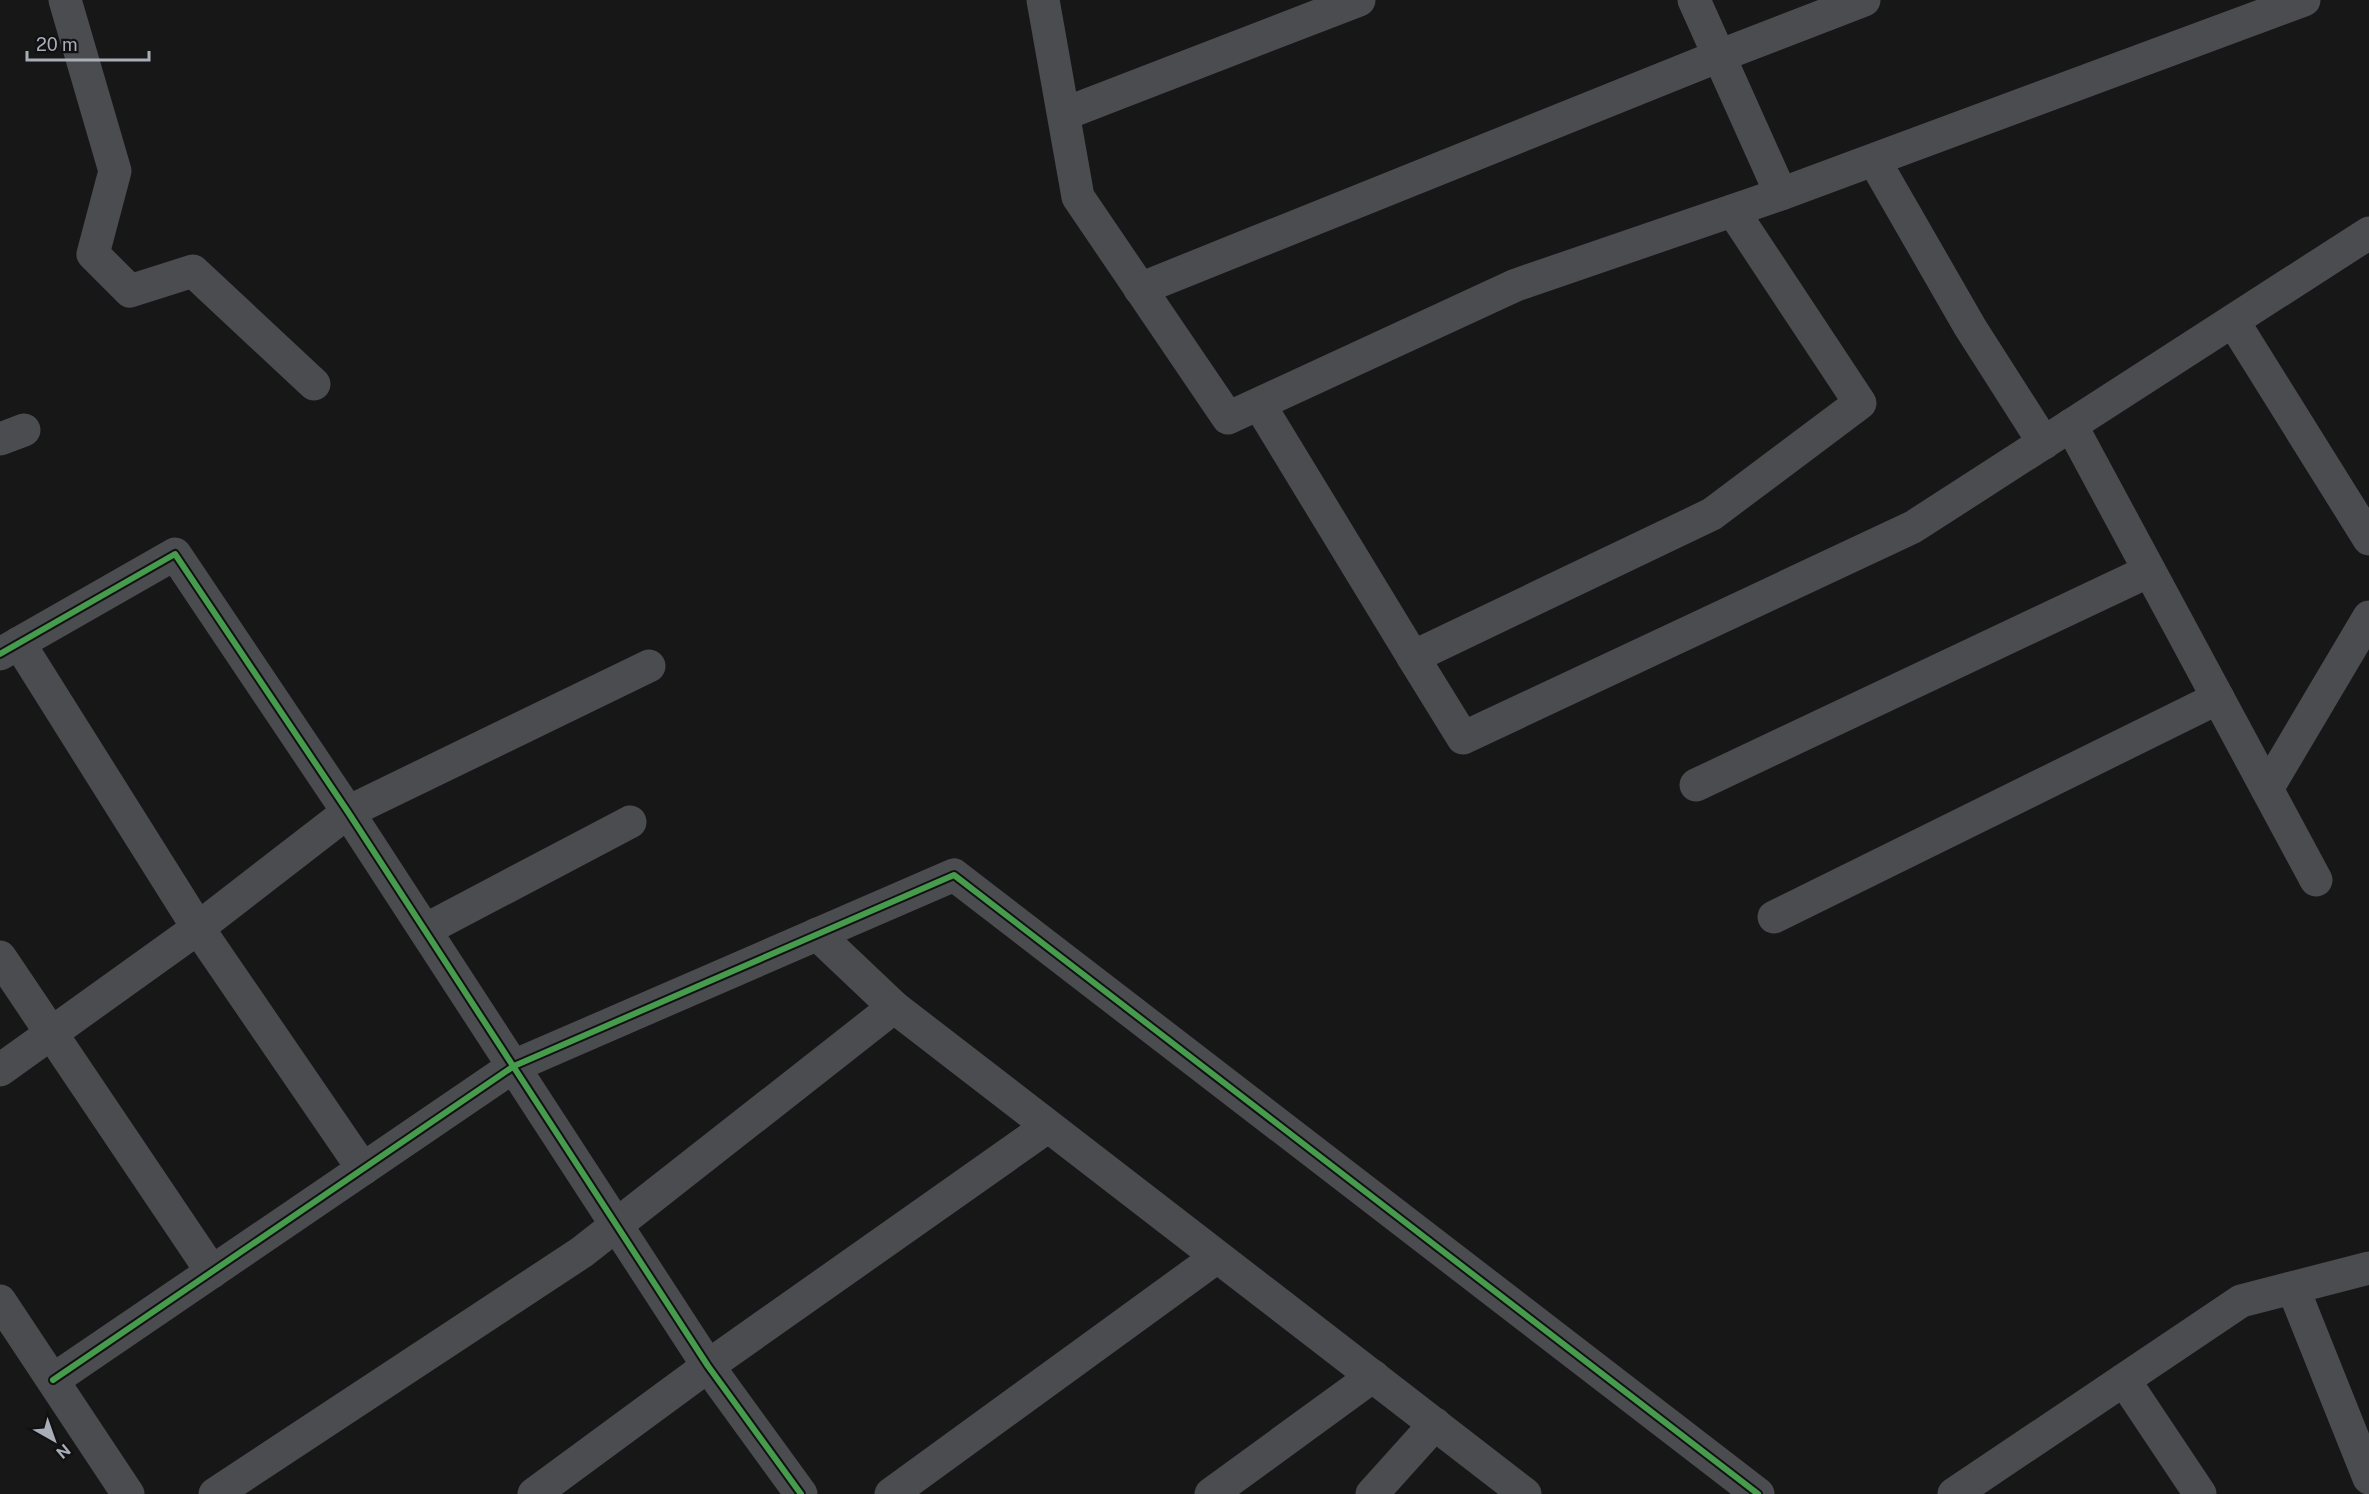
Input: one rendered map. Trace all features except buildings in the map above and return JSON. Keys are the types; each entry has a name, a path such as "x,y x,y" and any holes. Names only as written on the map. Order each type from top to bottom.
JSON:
{"street":[{"path":"65,0 115,171 93,254 130,291 193,272 314,384"},
{"path":"1043,0 1078,197 1227,418 1516,285 1781,194 2304,0"},
{"path":"1064,114 1359,0"},
{"path":"1694,0 1781,194"},
{"path":"1140,289 1864,0"},
{"path":"1874,160 1970,327 2058,434 2150,571 2316,880"},
{"path":"1413,657 1712,514 1860,404 1733,211"},
{"path":"1259,404 1463,738 1914,527 2369,233"},
{"path":"2233,321 2369,539"},
{"path":"363,1169 9,649 175,554 348,812 708,1366 801,1494"},
{"path":"1696,785 2150,571"},
{"path":"2267,789 2369,617"},
{"path":"0,1070 198,928 348,812 649,666"},
{"path":"1774,917 2218,698"},
{"path":"425,930 630,822"},
{"path":"54,1380 514,1066 954,875 1758,1494"},
{"path":"817,934 894,1007 1525,1494"},
{"path":"0,957 212,1272"},
{"path":"215,1494 582,1252 894,1007"},
{"path":"534,1494 708,1366 1047,1127"},
{"path":"891,1494 1217,1257"},
{"path":"1954,1494 2241,1301 2369,1268"},
{"path":"2293,1288 2369,1479"},
{"path":"0,1301 128,1494"},
{"path":"1211,1494 1373,1377"},
{"path":"2124,1380 2200,1494"},
{"path":"1372,1494 1435,1425"}],"cycle path":[{"path":"0,654 175,554 348,812 708,1366 801,1494"},
{"path":"53,1380 514,1066 954,875 1758,1494"}]}
